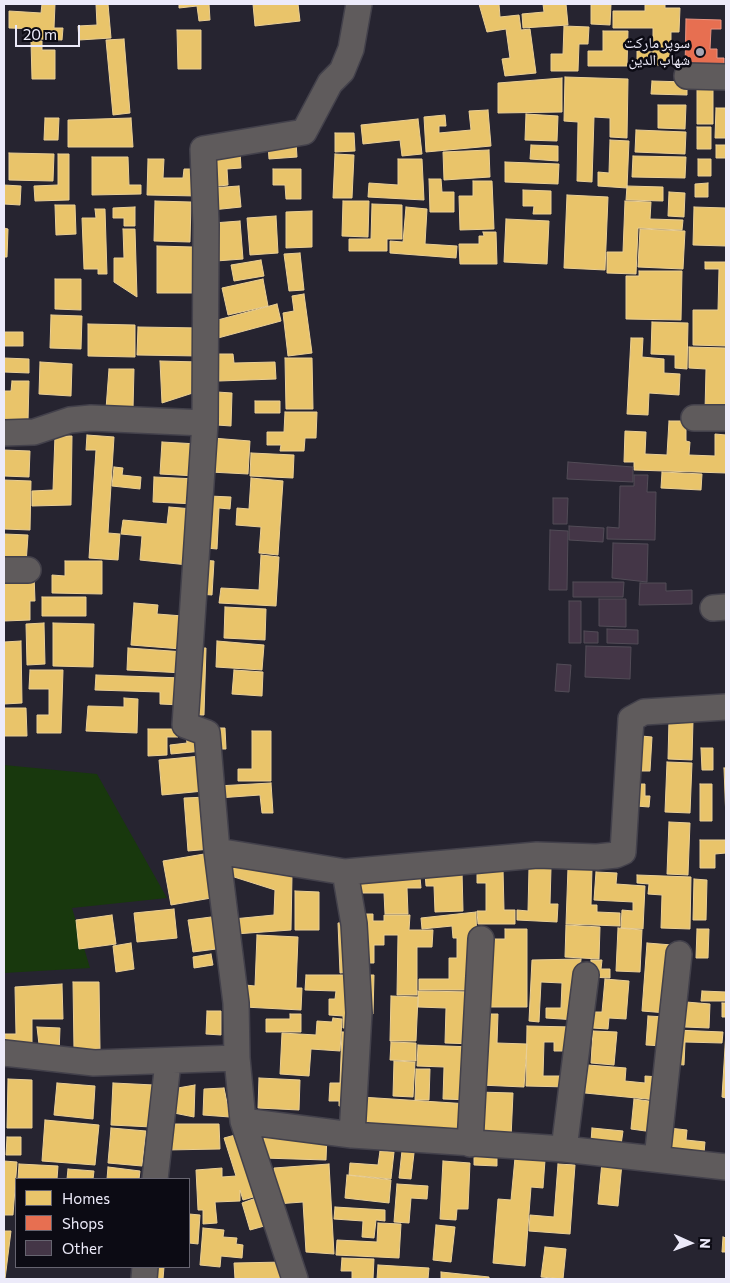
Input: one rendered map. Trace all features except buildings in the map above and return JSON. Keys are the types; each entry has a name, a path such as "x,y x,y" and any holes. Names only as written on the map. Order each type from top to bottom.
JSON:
{"street":[{"path":"295,1279 243,1121 237,1058 236,1002 217,851 207,733 185,725 205,423 206,225 203,150 304,132 330,83 342,71 348,56 360,4"},
{"path":"687,76 726,76"},
{"path":"4,432 34,432 70,420 91,418 205,423"},
{"path":"694,418 726,418"},
{"path":"217,851 345,872 528,856 597,857 622,852 631,719 644,712 726,707"},
{"path":"345,872 354,924 359,1013 352,1135"},
{"path":"470,1144 481,940"},
{"path":"658,1159 679,954"},
{"path":"564,1148 586,975"},
{"path":"4,1053 94,1063 168,1062 237,1058"},
{"path":"155,1178 168,1062"},
{"path":"243,1121 352,1135 470,1144 564,1148 726,1166"}],"green space":[{"path":"4,765 97,774 167,898 72,908 90,968 4,973"}],"place":[{"name":"سوپر مارکت شهاب الدین","path":"700,52"}]}
